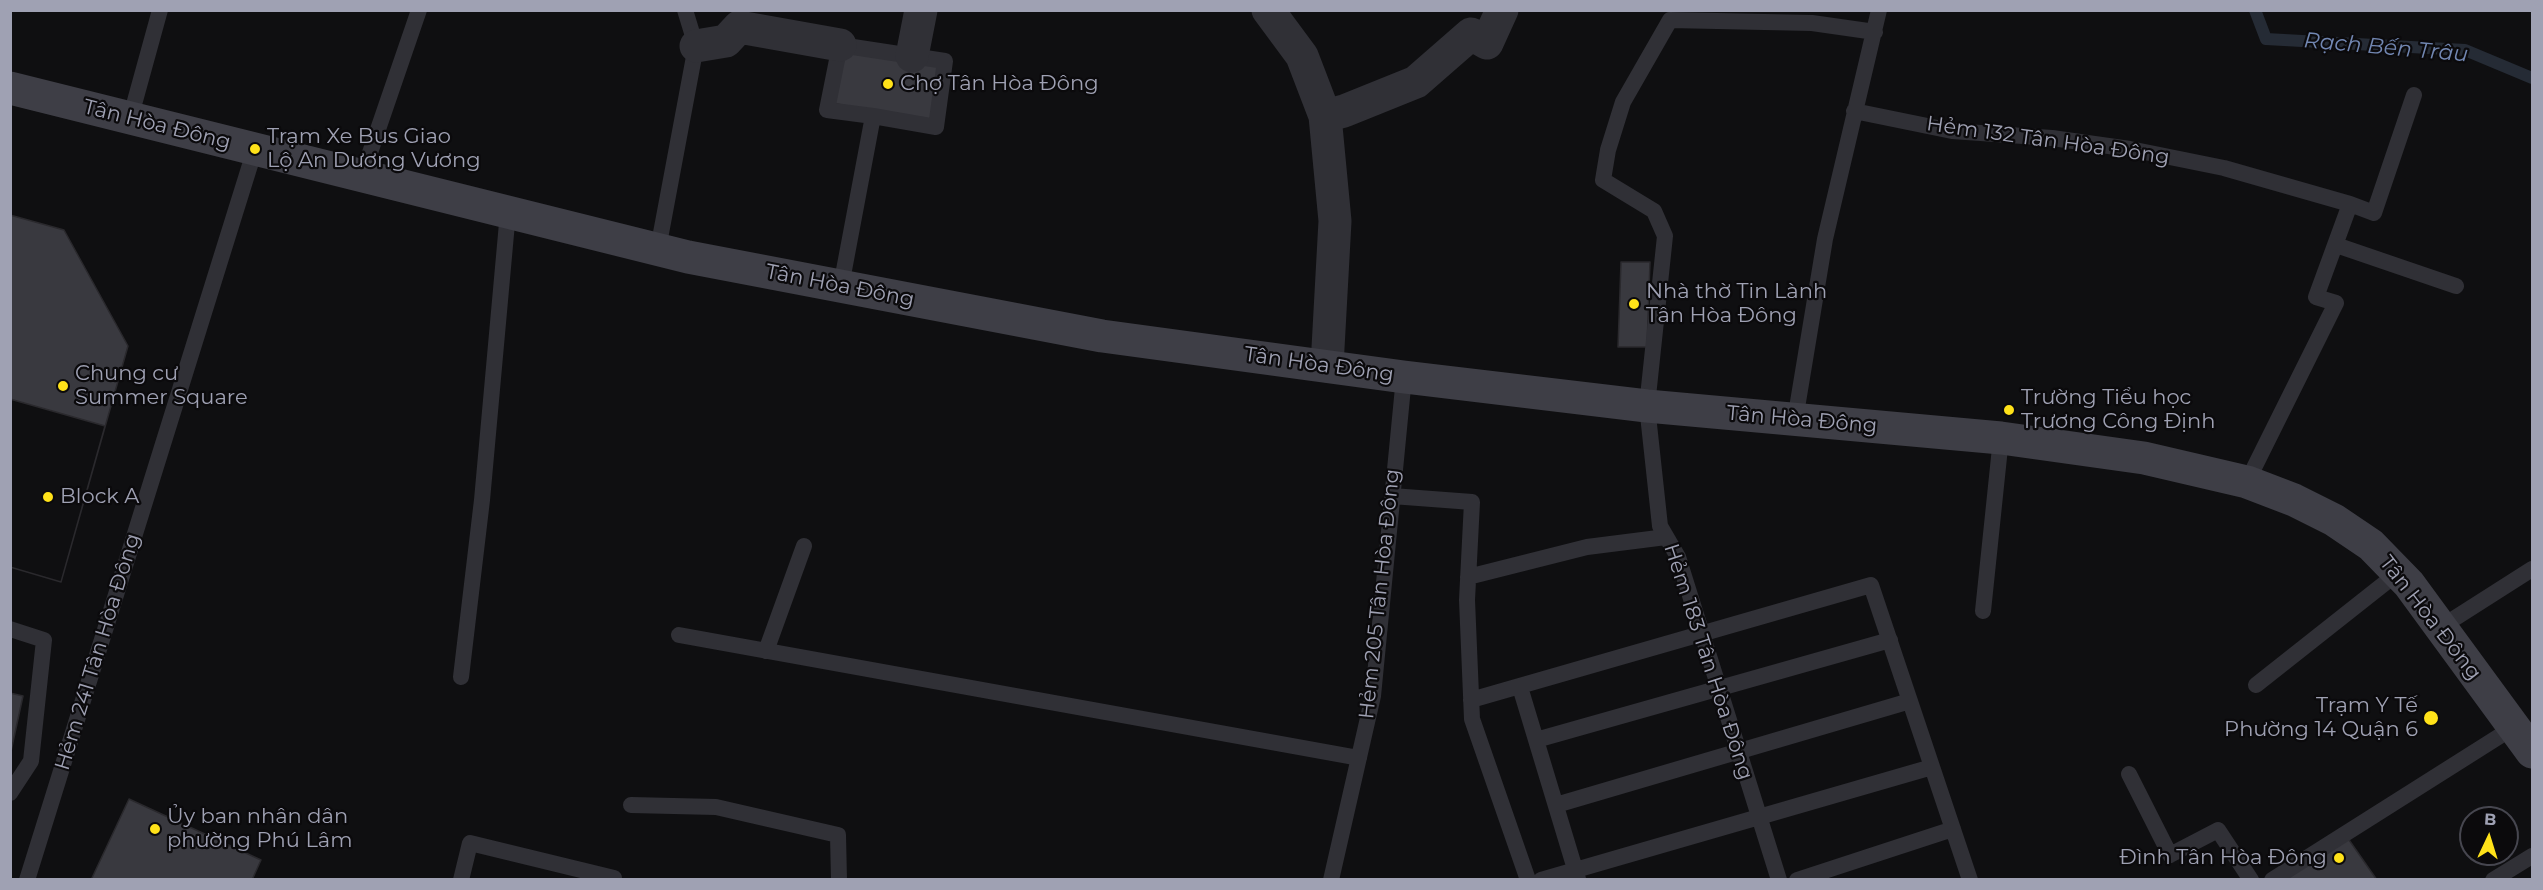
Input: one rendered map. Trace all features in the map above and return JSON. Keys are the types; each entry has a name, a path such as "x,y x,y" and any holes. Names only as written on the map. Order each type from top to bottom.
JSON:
{"street":[{"path":"912,56 921,10"},
{"path":"1325,116 1344,111 1416,82 1471,34 1487,43 1502,10"},
{"path":"1278,16 1302,56 1325,116 1335,221 1328,366"},
{"path":"696,46 726,41 739,27 840,45"},
{"name":"Tân Hòa Đông","path":"10,88 658,249 1102,336 1404,377 1647,406 2001,438 2144,458 2247,482 2294,500 2334,520 2371,545 2399,572 2523,740"}],"lane":[{"path":"130,119 160,10"},
{"path":"362,176 419,10"},
{"path":"658,249 696,46 684,10"},
{"path":"1795,420 1825,239 1879,10"},
{"name":"Hẻm 183 Tân Hòa Đông","path":"1779,879 1678,558 1660,526 1647,406 1665,236 1654,211 1603,180 1608,150 1623,102 1670,20 1812,23 1875,32"},
{"path":"840,45 912,56 945,61 936,127 827,110 840,45"},
{"name":"Hẻm 132 Tân Hòa Đông","path":"1854,111 1952,131 2052,138 2130,149 2224,168 2374,213 2414,96"},
{"path":"841,286 873,116"},
{"name":"Hẻm 241 Tân Hòa Đông","path":"27,879 255,149"},
{"path":"2247,482 2336,303 2316,297 2350,204"},
{"path":"460,677 482,500 508,212"},
{"path":"2336,245 2456,286"},
{"name":"Hẻm 205 Tân Hòa Đông","path":"1331,879 1372,696 1404,377"},
{"path":"1983,611 2001,438"},
{"path":"1392,496 1472,502 1468,577 1472,719 1528,879"},
{"path":"1468,577 1587,547 1666,537"},
{"path":"766,651 804,546"},
{"path":"2441,627 2532,569"},
{"path":"2256,685 2399,572"},
{"path":"1471,700 1871,585 1970,879"},
{"path":"10,629 44,640 31,761 10,793"},
{"path":"679,635 1359,758"},
{"path":"1536,740 1890,640"},
{"path":"1520,687 1576,874"},
{"path":"1556,805 1910,701"},
{"path":"2272,879 2523,740"},
{"path":"1541,879 1576,874 1758,816 1932,766"},
{"path":"2129,774 2170,855 2218,830 2251,879"},
{"path":"631,805 716,807 838,835 839,879"},
{"path":"1797,879 1953,829"},
{"path":"461,879 470,843 614,878"},
{"path":"2493,879 2532,856"}],"building":[{"name":"Chợ Tân Hòa Đông","path":"847,46 941,65 930,125 833,103"},
{"name":"Chung cư Summer Square","path":"10,215 64,230 128,346 61,582 10,567"},
{"name":"Nhà thờ Tin Lành Tân Hòa Đông","path":"1621,262 1650,262 1647,347 1618,347"},
{"name":"Block A","path":"10,399 105,426 61,582 10,567"},
{"path":"10,693 23,696 10,756"},
{"name":"Ủy ban nhân dân phường Phú Lâm","path":"129,799 261,860 252,880 91,880"},
{"name":"Đình Tân Hòa Đông","path":"2347,837 2377,880 2285,880"}],"waterway":[{"name":"Rạch Bến Trâu","path":"2255,10 2266,39 2465,50 2532,78"}],"place":[{"name":"Chợ Tân Hòa Đông","path":"888,84"},
{"name":"Trạm Xe Bus Giao Lộ An Dương Vương","path":"255,149"},
{"name":"Nhà thờ Tin Lành Tân Hòa Đông","path":"1634,304"},
{"name":"Chung cư Summer Square","path":"63,386"},
{"name":"Trường Tiểu học Trương Công Định","path":"2009,410"},
{"name":"Block A","path":"48,497"},
{"name":"Trạm Y Tế Phường 14 Quận 6","path":"2431,718"},
{"name":"Ủy ban nhân dân phường Phú Lâm","path":"155,829"},
{"name":"Đình Tân Hòa Đông","path":"2339,858"}]}
